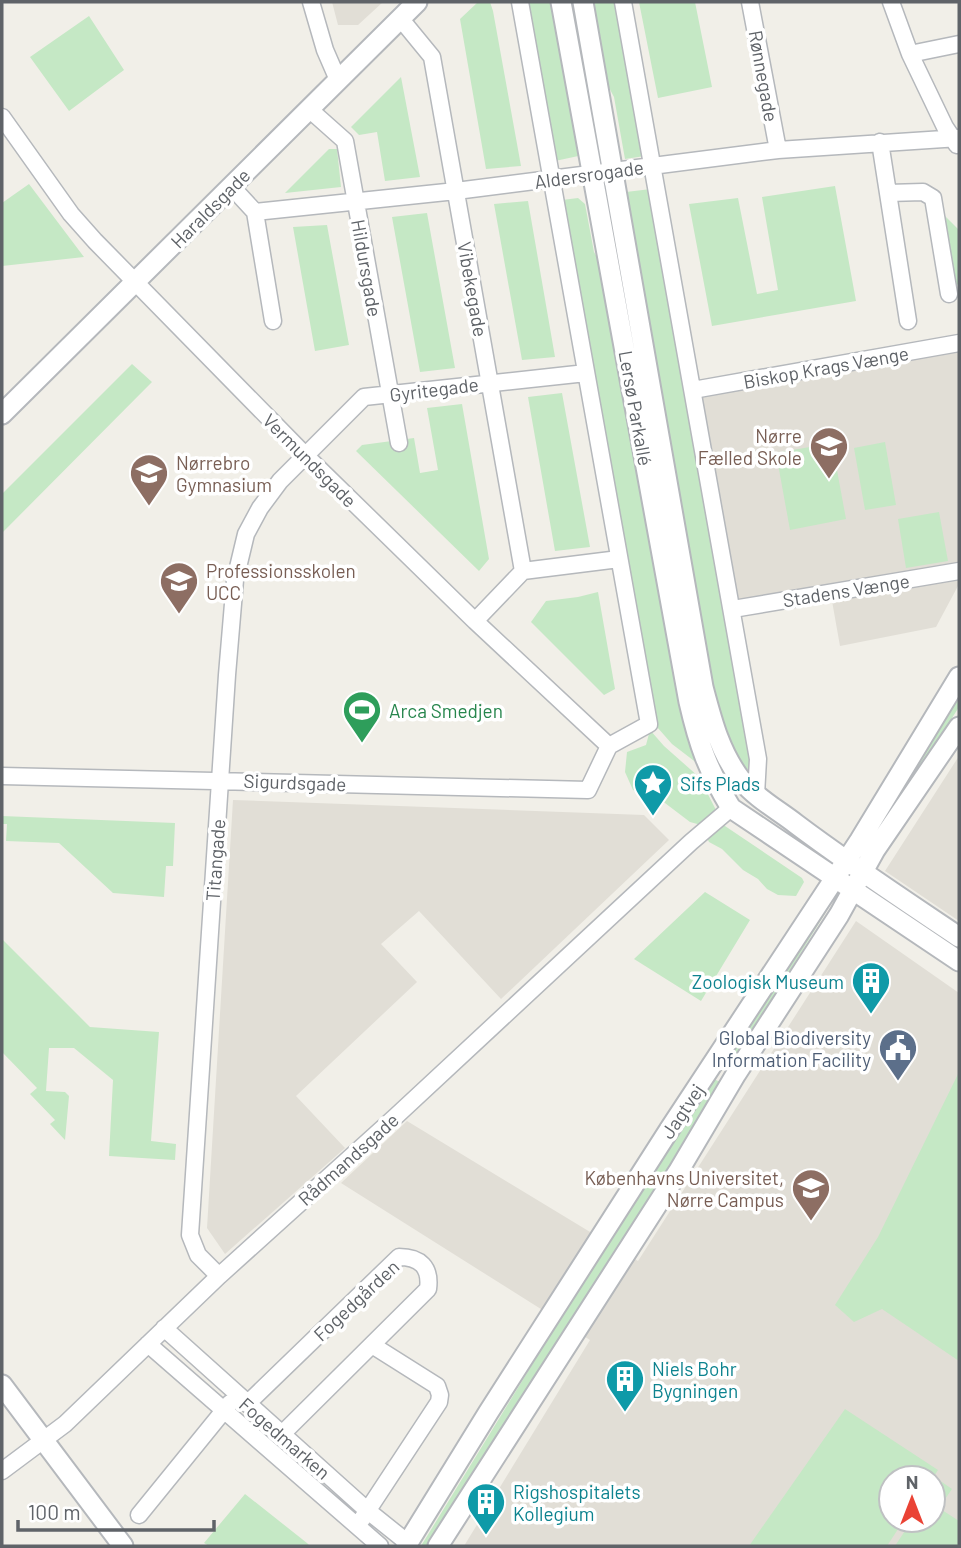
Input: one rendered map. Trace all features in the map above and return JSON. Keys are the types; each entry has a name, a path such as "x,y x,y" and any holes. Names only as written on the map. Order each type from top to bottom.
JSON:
{"street":[{"path":"311,2 325,50 338,80"},
{"name":"Haraldsgade","path":"2,414 417,2"},
{"path":"520,2 649,724 609,746"},
{"name":"Lersø Parkallé","path":"561,2 699,746 713,778 731,808 959,961"},
{"name":"Lersø Parkallé","path":"583,2 703,687 716,735 742,781 756,795 959,937"},
{"path":"623,2 733,609 758,759 756,795"},
{"name":"Rønnegade","path":"750,2 778,150"},
{"path":"891,2 910,54 957,141"},
{"name":"Vibekegade","path":"400,19 432,57 523,571"},
{"path":"910,54 959,44"},
{"name":"Hildursgade","path":"309,109 345,141 399,443"},
{"name":"Vermundsgade","path":"2,117 71,215 135,282 305,455 475,621 609,746"},
{"name":"Aldersrogade","path":"255,212 456,191 778,150 880,142 957,141"},
{"path":"880,142 908,320"},
{"path":"232,186 255,212 273,321"},
{"path":"888,193 923,192 933,198 950,295"},
{"name":"Biskop Krags Vænge","path":"693,390 959,343"},
{"name":"Gyritegade","path":"305,455 365,397 586,373"},
{"name":"Titangade","path":"219,1276 198,1255 190,1235 235,580 246,534 260,508 280,481 305,455"},
{"path":"475,621 523,571 619,559"},
{"name":"Stadens Vænge","path":"733,609 959,571"},
{"name":"Jagtvej","path":"438,1546 678,1172 736,1074 853,890 855,866 959,677"},
{"name":"Jagtvej","path":"407,1545 659,1146 835,878 855,866 959,727"},
{"name":"Sigurdsgade","path":"2,776 588,790 609,746"},
{"name":"Rådmandsgade","path":"2,1471 65,1424 219,1276 731,808"},
{"name":"Fogedgården","path":"241,1400 399,1257 411,1257 422,1262 428,1270 428,1289 282,1434"},
{"name":"Fogedmarken","path":"164,1328 241,1400 407,1545"},
{"name":"Fogedmarken","path":"148,1344 380,1546"},
{"path":"356,1526 439,1402 440,1395 437,1386 372,1345"},
{"path":"2,1385 123,1546"},
{"path":"139,1515 224,1410 241,1400"}],"shaded area":[{"path":"332,2 383,2 358,25 338,25"},
{"name":"Nørre Fælled Skole","path":"959,349 959,564 739,601 702,396"},
{"path":"959,579 959,584 936,627 840,646 832,601"},
{"path":"959,756 959,921 885,871"},
{"path":"233,800 644,815 669,840 501,999 419,911 381,944 417,982 296,1096 345,1148 225,1254 207,1228"},
{"name":"Københavns Universitet, Nørre Campus","path":"856,921 959,993 959,1546 464,1546 590,1340 341,1183 407,1121 638,1261"}],"green space":[{"path":"478,2 490,2 493,11 521,166 486,169 460,19"},
{"path":"526,2 554,2 583,155 555,161"},
{"path":"590,2 617,2 645,156 625,159 614,97 605,80"},
{"path":"639,2 695,2 712,87 658,98"},
{"path":"89,16 124,70 69,111 30,57"},
{"path":"401,77 420,177 385,181 377,132 359,135 351,127"},
{"path":"329,149 337,149 341,187 285,193"},
{"path":"29,184 84,257 2,266 2,203"},
{"path":"835,186 856,301 712,326 689,204 738,198 757,294 778,290 762,197"},
{"path":"651,189 751,743 750,770 743,768 726,741 714,706 624,196 626,192"},
{"path":"578,198 585,204 594,252 605,271 702,767 672,744 657,727 562,200"},
{"path":"528,201 555,357 522,360 494,204"},
{"path":"941,212 959,230 959,283 954,288"},
{"path":"427,213 455,368 420,372 392,217"},
{"path":"327,225 349,345 315,351 293,227"},
{"path":"132,364 152,382 2,533 2,494"},
{"path":"562,393 590,547 555,551 528,397"},
{"path":"462,404 489,559 479,571 356,451 362,445 414,438 420,473 438,470 427,408"},
{"path":"885,442 896,505 865,510 854,448"},
{"path":"832,443 846,519 790,530 776,453"},
{"path":"939,512 948,561 906,568 898,519"},
{"path":"598,592 615,689 604,695 531,622 546,601"},
{"path":"959,687 959,707 875,839 871,837"},
{"path":"650,730 699,777 716,810 701,825 690,822 661,800 633,790 625,772 627,752 646,745"},
{"path":"2,816 175,823 173,866 166,866 164,897 113,893 59,843 6,841 7,824 2,824"},
{"path":"722,824 802,878 804,882 796,896 778,895 767,889 722,849 709,842 707,838"},
{"path":"705,892 750,920 701,1001 634,959"},
{"path":"823,910 826,912 761,1017 739,1060 728,1054"},
{"path":"2,939 90,1027 159,1032 151,1141 176,1144 175,1160 109,1156 113,1080 74,1048 49,1048 46,1091 65,1092 69,1096 65,1140 50,1124 55,1120 30,1094 37,1088 2,1052"},
{"path":"959,1072 959,1361 882,1309 854,1322 835,1305 878,1237"},
{"path":"712,1078 722,1083 430,1546 421,1546 557,1324"},
{"path":"845,1409 929,1464 877,1464 877,1534 895,1534 887,1546 749,1546"},
{"path":"245,1494 310,1546 209,1546 204,1543"},
{"path":"947,1513 959,1521 959,1546 895,1546 903,1534 947,1534"}],"place":[{"name":"Nørre Fælled Skole","path":"829,480"},
{"name":"Nørrebro Gymnasium","path":"149,507"},
{"name":"Professionsskolen UCC","path":"179,615"},
{"name":"Arca Smedjen","path":"362,744"},
{"name":"Sifs Plads","path":"653,817"},
{"name":"Zoologisk Museum","path":"871,1015"},
{"name":"Global Biodiversity Information Facility","path":"898,1082"},
{"name":"Københavns Universitet, Nørre Campus","path":"811,1222"},
{"name":"Niels Bohr Bygningen","path":"625,1413"},
{"name":"Rigshospitalets Kollegium","path":"486,1536"}]}
